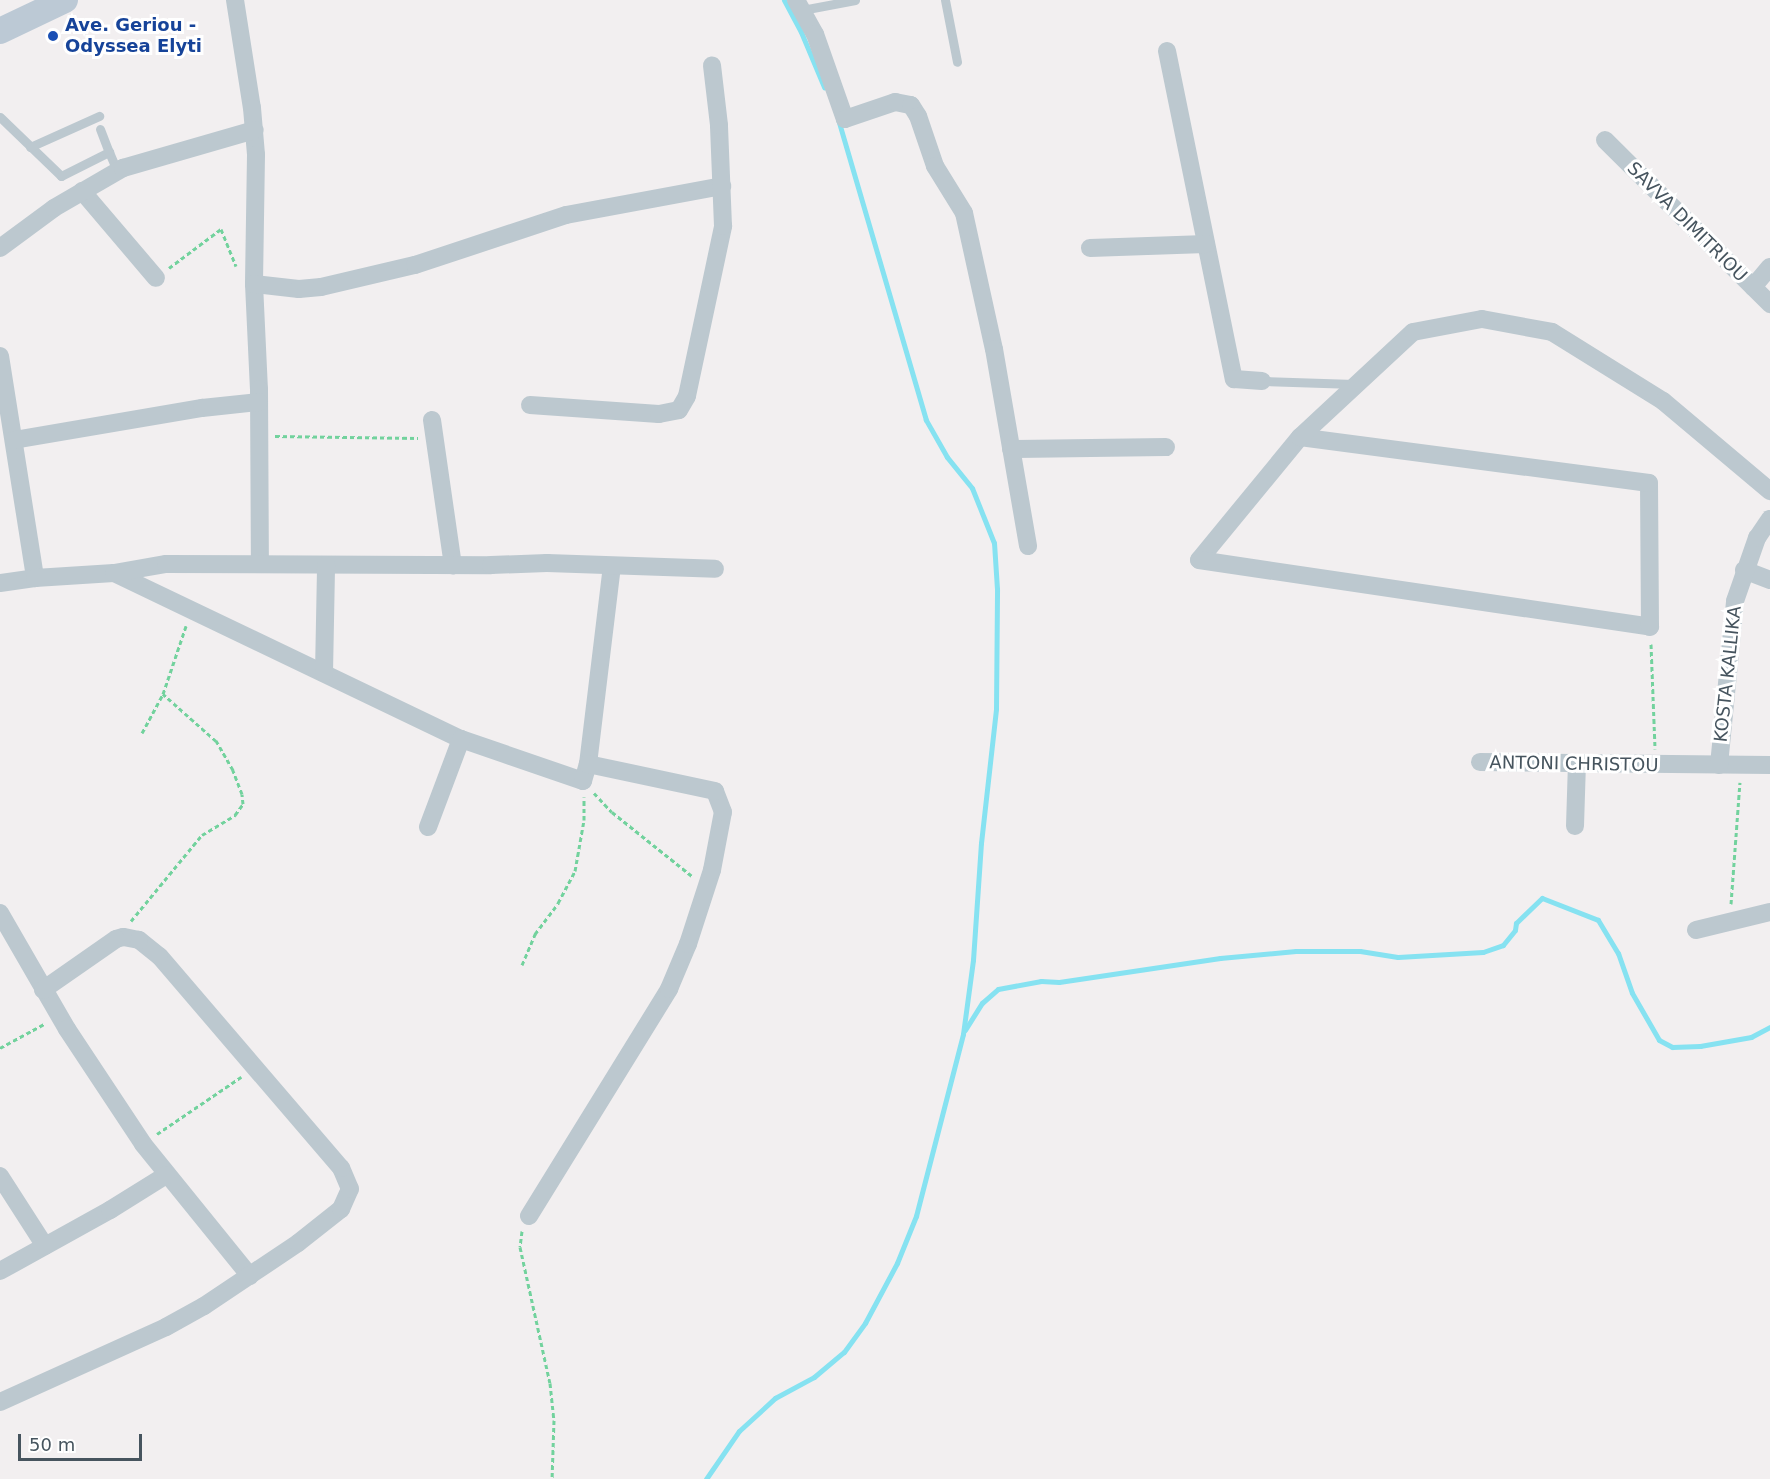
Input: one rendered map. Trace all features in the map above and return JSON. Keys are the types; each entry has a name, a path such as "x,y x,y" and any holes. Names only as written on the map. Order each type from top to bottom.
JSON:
{"main road":[{"path":"0,31 65,0"}],"street":[{"path":"235,0 255,130 254,284 259,402 260,564"},
{"path":"799,5 814,34 846,119 895,102 906,102 915,109 935,166 967,221 1028,546"},
{"path":"1167,51 1234,379 1262,381"},
{"path":"530,405 659,414 679,410 687,396 722,236 722,186 712,65"},
{"path":"0,248 82,191 117,171 140,161 255,130"},
{"name":"SAVVA DIMITRIOU","path":"1605,140 1770,304"},
{"path":"254,284 299,289 321,287 415,265 566,215 722,186"},
{"path":"82,191 156,278"},
{"path":"1090,248 1206,244"},
{"path":"1753,287 1770,267"},
{"path":"1300,437 1649,483 1650,627 1199,560 1300,437 1413,332 1482,319 1552,332 1664,401 1770,491"},
{"path":"0,356 35,578"},
{"path":"14,440 202,408 259,402"},
{"path":"434,429 453,565"},
{"path":"1011,449 1166,447"},
{"name":"KOSTA KALLIKA","path":"1719,765 1735,602 1744,570 1757,538 1770,519"},
{"path":"0,583 35,578 114,573 166,564 547,563 715,569"},
{"path":"324,673 326,565"},
{"path":"585,772 612,567"},
{"path":"1744,570 1770,580"},
{"path":"114,573 461,739 585,772 715,791 723,812 706,887 688,944 669,989 529,1216"},
{"path":"428,827 461,739"},
{"name":"ANTONI CHRISTOU","path":"1480,762 1770,765"},
{"path":"1575,826 1577,764"},
{"path":"1696,930 1770,912"},
{"path":"0,914 58,1016 143,1144 250,1276"},
{"path":"0,1402 166,1326 250,1276 341,1209 350,1189 341,1168 159,956 139,940 123,937 116,939 43,990"},
{"path":"0,1271 166,1174"},
{"path":"0,1176 45,1246"}],"lane":[{"path":"799,5 855,0"},
{"path":"945,0 957,62"},
{"path":"30,147 99,116"},
{"path":"0,117 61,176 109,152"},
{"path":"100,129 117,171"},
{"path":"1262,381 1357,384"}],"path":[{"path":"156,278 221,229 238,269"},
{"path":"259,436 434,429"},
{"path":"142,733 163,694 191,610"},
{"path":"1650,627 1662,765"},
{"path":"123,937 136,914 158,891 188,849 202,835 235,815 243,804 242,794 232,770 216,741 163,694"},
{"path":"1730,922 1741,765"},
{"path":"585,772 612,813 706,887"},
{"path":"522,965 535,934 558,903 575,870 584,820 585,772"},
{"path":"0,1048 58,1016"},
{"path":"143,1144 255,1068"},
{"path":"529,1216 522,1232 520,1247 550,1383 554,1420 552,1479"}],"waterway":[{"path":"784,0 801,32 824,87"},
{"path":"706,1479 739,1431 775,1398 814,1377 844,1352 865,1323 897,1263 916,1216 963,1034 973,960 981,843 996,709 997,589 994,543 972,488 947,457 926,420 838,120"},
{"path":"965,1030 982,1003 998,989 1041,981 1059,982 1220,958 1296,951 1360,951 1398,957 1483,952 1503,945 1515,930 1516,923 1542,898 1598,920 1618,953 1632,993 1659,1040 1672,1047 1700,1046 1751,1037 1770,1027"}],"place":[{"name":"Ave. Geriou - Odyssea Elyti","path":"53,36"}]}
